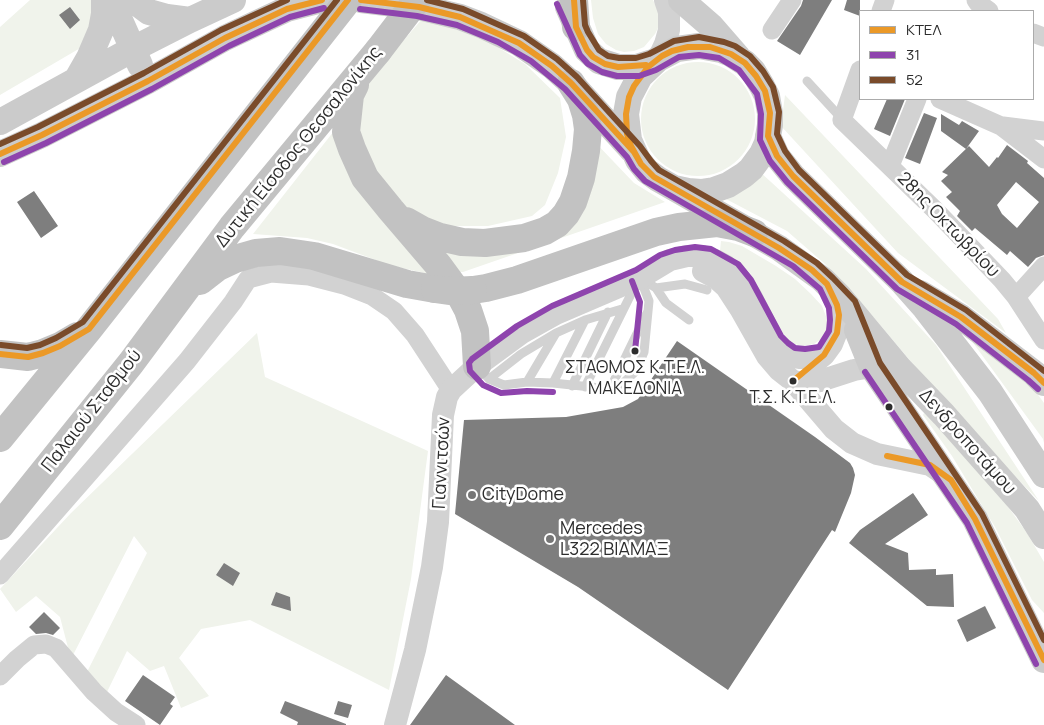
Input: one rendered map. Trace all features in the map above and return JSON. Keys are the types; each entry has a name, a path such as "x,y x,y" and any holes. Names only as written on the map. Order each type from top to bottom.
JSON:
{"highway":[{"path":"0,438 89,329 348,0"},
{"name":"Δυτική Είσοδος Θεσσαλονίκης","path":"183,295 232,227 358,77 417,0"},
{"path":"574,0 576,27"},
{"path":"358,77 350,95 347,114 346,132 352,149 365,178 460,294 475,330 483,373"},
{"path":"390,210 422,230 440,237 462,242 510,241 551,228 566,214 573,202 579,187 586,151 588,130 586,115 581,100 571,83"},
{"path":"656,232 690,212 710,196"},
{"path":"183,295 218,267 235,259 256,253 280,251 314,256 402,283 449,291 486,288 517,280 656,232 718,223 738,226 754,233"},
{"name":"Παλαιού Σταθμού","path":"6,519 78,431 183,295"},
{"path":"0,354 28,357 43,353 60,346 89,329"}],"main road":[{"path":"78,79 101,30 104,0"},
{"path":"111,0 148,81"},
{"path":"133,0 149,12 190,20"},
{"path":"0,122 133,49 233,0"},
{"path":"0,154 42,135 148,81 225,38 298,5 322,0"},
{"name":"Δενδροποτάμου","path":"361,0 419,7 460,17 519,43 536,54 571,83 634,152"},
{"path":"565,0 587,50 593,57 605,64 626,68 640,66 655,60"},
{"path":"681,0 711,26 740,60"},
{"name":"Δενδροποτάμου","path":"710,196 736,181 751,169 762,154 771,119 767,96 756,76 740,60 720,50 699,46 678,49 655,60 637,80 627,103 626,128 634,152 641,164 650,174 674,188 710,196 754,233 798,259 828,284 900,369 944,415 1027,509 1044,536"},
{"name":"Δενδροποτάμου","path":"768,136 777,156 793,176 902,282 925,308 990,392 1044,475"},
{"path":"902,282 961,317 1034,373 1044,383"},
{"path":"848,306 872,367 951,480 975,519 1044,660"},
{"path":"872,367 887,366 900,369"},
{"path":"1016,604 1044,627"}],"street":[{"path":"655,60 665,44 669,30 669,12 665,0"},
{"path":"772,30 792,0"},
{"path":"976,0 987,10"},
{"path":"842,120 859,73"},
{"path":"890,166 917,100"},
{"path":"942,100 1001,126 1044,159"},
{"name":"28ης Οκτωβρίου","path":"842,120 975,251 1016,297 1044,340"},
{"path":"1001,126 1044,131"},
{"name":"Γιαννιτσών","path":"648,283 664,263 678,258 695,256 715,260 726,266 739,278 751,296 774,341 786,354 799,358 824,355"},
{"path":"1016,297 1044,266"},
{"name":"Γιαννιτσών","path":"395,725 415,650 432,567 438,522 443,415 447,397 451,390 483,373 515,338 556,314 648,283 668,270 683,269 705,272 726,286 766,356 793,381 834,429 852,443 877,454 930,464 951,480"},
{"path":"0,575 187,361 233,302 248,279 271,273 309,276 344,285 372,296 394,311 420,341 451,390"},
{"path":"793,381 824,355 837,333 839,320 836,305 828,284"},
{"path":"793,381 806,383 820,381 854,370 872,367"},
{"path":"0,676 34,646 46,644 56,648 94,692 116,712 136,725"}],"lane":[{"path":"807,81 842,120"},
{"path":"483,373 504,385 527,382 610,389 621,385 636,371 644,352 649,302 648,283"},
{"path":"585,387 622,309 648,283 685,284 707,290"},
{"path":"648,283 666,303 688,320"},
{"path":"483,373 521,354 556,332 585,320 622,309"},
{"path":"610,389 648,310"},
{"path":"572,386 608,312"},
{"path":"553,383 585,320"},
{"path":"527,382 556,332"}],"shaded area":[{"path":"30,0 98,0 82,47 0,95 0,27"},
{"path":"591,0 653,0 658,10 658,28 644,47 634,51 624,52 616,50 606,44 598,34 593,18"},
{"path":"423,18 486,40 525,64 560,98 566,137 558,173 545,205 532,216 488,226 437,226 429,245 551,236 593,140 634,183 665,202 463,272 429,274 389,265 333,244 307,238 253,234 356,103 366,84"},
{"path":"698,62 720,67 738,79 750,97 755,119 750,141 738,159 720,171 698,176 676,171 658,159 646,141 641,119 646,97 658,79 676,67"},
{"path":"785,95 998,319 1006,333 898,253 781,126"},
{"path":"759,171 866,269 936,345 1039,501 954,413 876,320 825,264 787,231 724,198"},
{"path":"721,241 742,246 776,266 795,279 811,294 822,306 827,319 828,327 821,339 814,344 803,346 786,340 750,273 739,262 720,251"},
{"path":"257,333 265,377 428,451 411,579 389,690 250,620 201,629 179,658 209,696 181,708 164,666 150,671 127,651 107,692 87,672 147,553 134,536 71,659 60,617 36,596 16,612 0,589 71,513"},
{"path":"971,340 1002,362 1036,392 1044,403 1044,443 1043,439"},
{"path":"924,413 945,433 1006,504 1027,533 1044,562 1044,613 1032,600 995,527 952,456 923,415"}],"building":[{"path":"803,0 832,0 800,55 777,41 801,6"},
{"path":"847,0 860,0 859,16 844,10"},
{"path":"70,7 80,20 70,29 59,15"},
{"path":"887,100 905,100 890,136 874,129"},
{"path":"924,113 937,118 920,164 905,158"},
{"path":"941,114 959,125 962,121 979,131 966,149 941,131"},
{"path":"1007,145 1028,161 1027,163 1044,178 1044,255 1036,258 1028,267 1010,251 1007,255 975,228 972,231 957,216 960,211 946,197 952,192 941,181 948,175 942,172 969,146 989,167","holes":["1016,182 1039,202 1017,228 1002,214 997,205"]},
{"path":"34,191 58,226 41,238 17,202"},
{"path":"677,341 850,463 855,475 851,493 835,532 832,530 728,690 578,587 455,514 464,420 566,417 623,407 638,399"},
{"path":"913,493 928,515 885,544 908,553 909,570 936,569 936,575 953,574 954,607 927,606 849,543 860,530"},
{"path":"224,563 240,573 233,586 216,575"},
{"path":"276,592 290,597 291,611 271,605"},
{"path":"985,606 996,628 967,642 957,620"},
{"path":"44,612 60,628 53,635 46,633 36,634 29,627"},
{"path":"143,675 175,697 170,704 173,706 160,725 125,701"},
{"path":"446,675 515,725 410,725"},
{"path":"285,701 346,725 297,725 298,722 280,713"},
{"path":"338,701 352,705 348,718 334,714"}],"transit line":[{"name":"52","path":"0,144 38,127 144,73 221,30 287,0"},
{"name":"ΚΤΕΛ","path":"0,154 42,135 148,81 225,38 287,9 322,0"},
{"name":"52","path":"1,345 27,348 40,345 83,322 337,0"},
{"name":"ΚΤΕΛ","path":"0,354 28,357 43,353 60,346 89,329 348,0"},
{"name":"ΚΤΕΛ","path":"361,0 419,7 460,17 519,43 552,66 571,83 634,152 641,164"},
{"name":"52","path":"427,0 463,9 524,36 557,59 577,77 640,146 659,170 784,241 817,263 833,278 855,301 880,363 982,514 1044,640"},
{"name":"ΚΤΕΛ","path":"574,0 576,27 587,50 593,57 605,64 618,67 646,65"},
{"name":"52","path":"583,0 585,25 588,32 599,50 608,56 636,58 649,54 674,41 699,37 735,46 750,56 763,71 773,87 779,112 777,134 785,151 799,170 907,275 966,310 1044,371"},
{"name":"31","path":"557,4 580,55 588,64 602,72 617,76 639,76 656,70 679,57 699,55 719,58 739,70 757,94 761,114 760,140 770,161 787,182 897,289 956,324 1038,389"},
{"name":"31","path":"4,162 46,143 152,89 229,46 290,17 324,8"},
{"name":"31","path":"360,9 417,16 457,25 498,42 531,61 565,89 627,157 634,169 645,181 793,266 820,289 829,308 829,331 819,347 795,348 781,336 751,280 738,264 711,249 695,247 675,250 660,255 636,270 552,306 517,326 469,363 470,371 483,385 501,393 553,392"},
{"name":"ΚΤΕΛ","path":"793,381 824,355 837,333 839,315 837,305 827,284 812,270 779,248 654,177 641,164 631,146 627,134 626,114 629,97 634,86 648,67 672,51 688,47 710,47 731,54 745,63 765,91 770,113 768,136 777,156 793,176 902,282 961,317 1034,373 1044,383"},
{"name":"31","path":"632,281 640,302 635,351"},
{"name":"31","path":"865,372 967,523 1036,664"},
{"name":"ΚΤΕΛ","path":"887,456 930,465 951,480 975,519 1044,660"}],"place":[{"name":"ΣΤΑΘΜΟΣ Κ.Τ.Ε.Λ. ΜΑΚΕΔΟΝΙΑ","path":"635,351"},
{"name":"Τ.Σ. Κ.Τ.Ε.Λ.","path":"793,381"},
{"name":"CityDome","path":"472,495"},
{"name":"Mercedes L322 ΒΙΑΜΑΞ","path":"550,539"}]}
